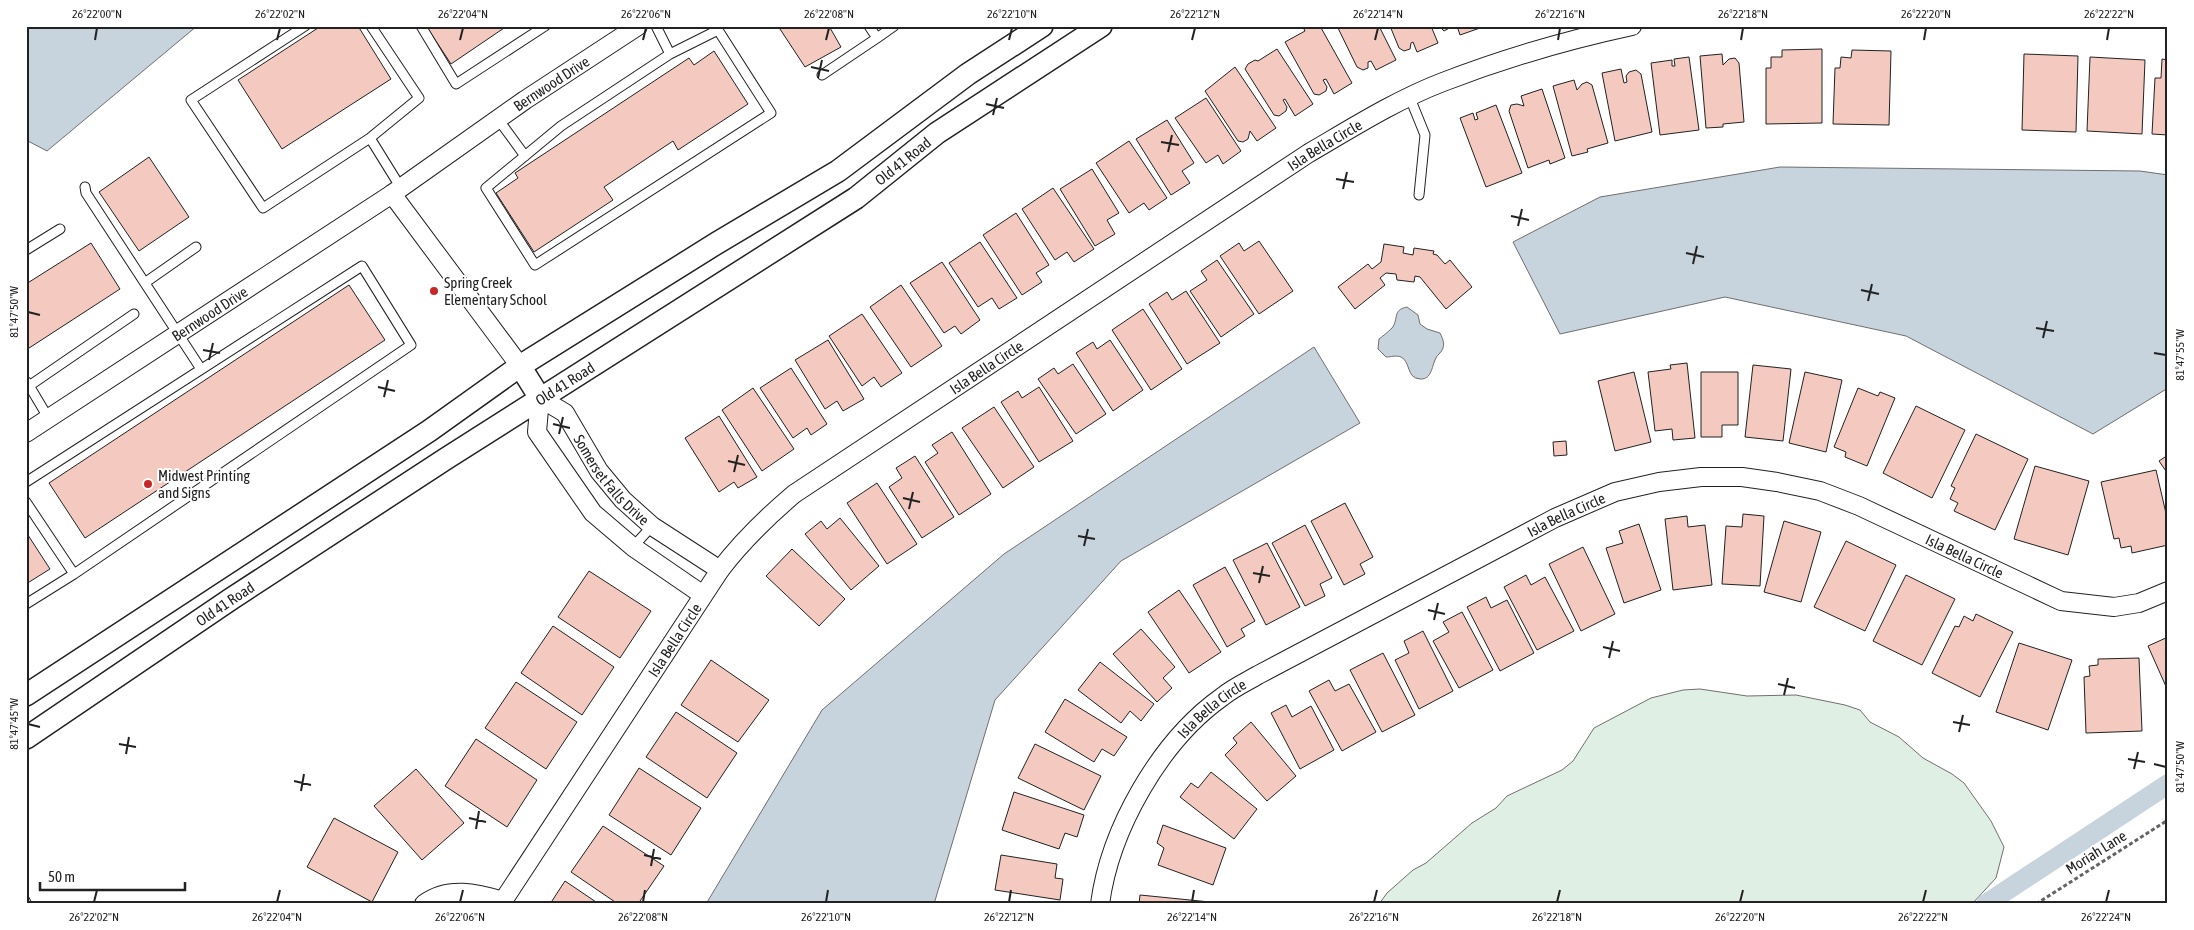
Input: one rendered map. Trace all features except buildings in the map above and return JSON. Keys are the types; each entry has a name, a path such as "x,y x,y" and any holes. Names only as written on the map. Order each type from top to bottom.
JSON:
{"street":[{"name":"Bernwood Drive","path":"26,433 397,191 498,119 638,26"},
{"name":"Old 41 Road","path":"26,695 429,431 520,366 838,171 968,74 1042,26"},
{"name":"Old 41 Road","path":"26,738 231,599 540,398 856,198 938,133 1102,26"},
{"name":"Isla Bella Circle","path":"502,902 720,570 736,549 762,521 794,494 1309,153 1410,98 1442,83 1547,46 1632,26"},
{"path":"397,191 520,366 540,398"},
{"name":"Somerset Falls Drive","path":"703,596 633,547 593,513 537,432 540,398 565,413 599,471 623,500 652,526 720,570"},
{"name":"Isla Bella Circle","path":"1100,904 1113,850 1129,812 1143,788 1171,746 1221,697 1258,675 1555,518 1615,492 1659,482 1701,477 1742,477 1777,482 1820,491 1859,506 2061,601 2114,607 2139,603 2168,591"},
{"path":"424,904 431,898 449,893 467,892 502,902"}],"lane":[{"path":"305,26 191,100 263,208 370,138 419,98 371,26"},
{"path":"422,26 456,84 545,26"},
{"path":"656,26 670,54"},
{"path":"869,26 877,38"},
{"path":"822,75 894,26"},
{"path":"718,30 770,113 535,265 486,188 561,126 670,54 718,30"},
{"path":"1410,98 1425,134 1419,196"},
{"path":"498,119 525,156"},
{"path":"370,138 397,191"},
{"path":"85,187 86,193 180,333 201,369"},
{"path":"26,250 60,229"},
{"path":"146,282 196,247"},
{"path":"26,482 362,266 411,345 74,574 26,604"},
{"path":"49,419 28,383 134,314"},
{"path":"26,502 74,574"},
{"path":"633,547 652,526"}],"path":[{"name":"Moriah Lane","path":"2036,904 2168,820"}],"green space":[{"path":"1700,689 1747,696 1796,695 1860,710 1870,722 1899,737 1923,758 1964,783 1991,821 2004,847 1996,878 1972,904 1379,904 1387,893 1413,870 1426,863 1472,823 1496,808 1507,796 1562,770 1573,761 1594,728 1651,698 1683,690"}],"shaded area":[{"path":"26,26 197,26 47,151 26,140"},
{"path":"1780,167 2140,171 2168,175 2168,388 2093,434 1906,336 1725,297 1560,334 1513,242 1600,197"},
{"path":"1407,307 1418,315 1420,324 1427,329 1440,333 1443,341 1443,349 1436,357 1430,373 1425,378 1420,379 1413,376 1406,362 1401,357 1386,357 1378,349 1379,339 1392,328 1399,310"},
{"path":"1314,347 1360,423 1121,561 995,700 934,904 706,904 822,710 1004,554"}],"waterway":[{"path":"1986,904 2168,784"}],"place":[{"name":"Spring Creek Elementary School","path":"434,291"},
{"name":"Midwest Printing and Signs","path":"148,484"}]}
